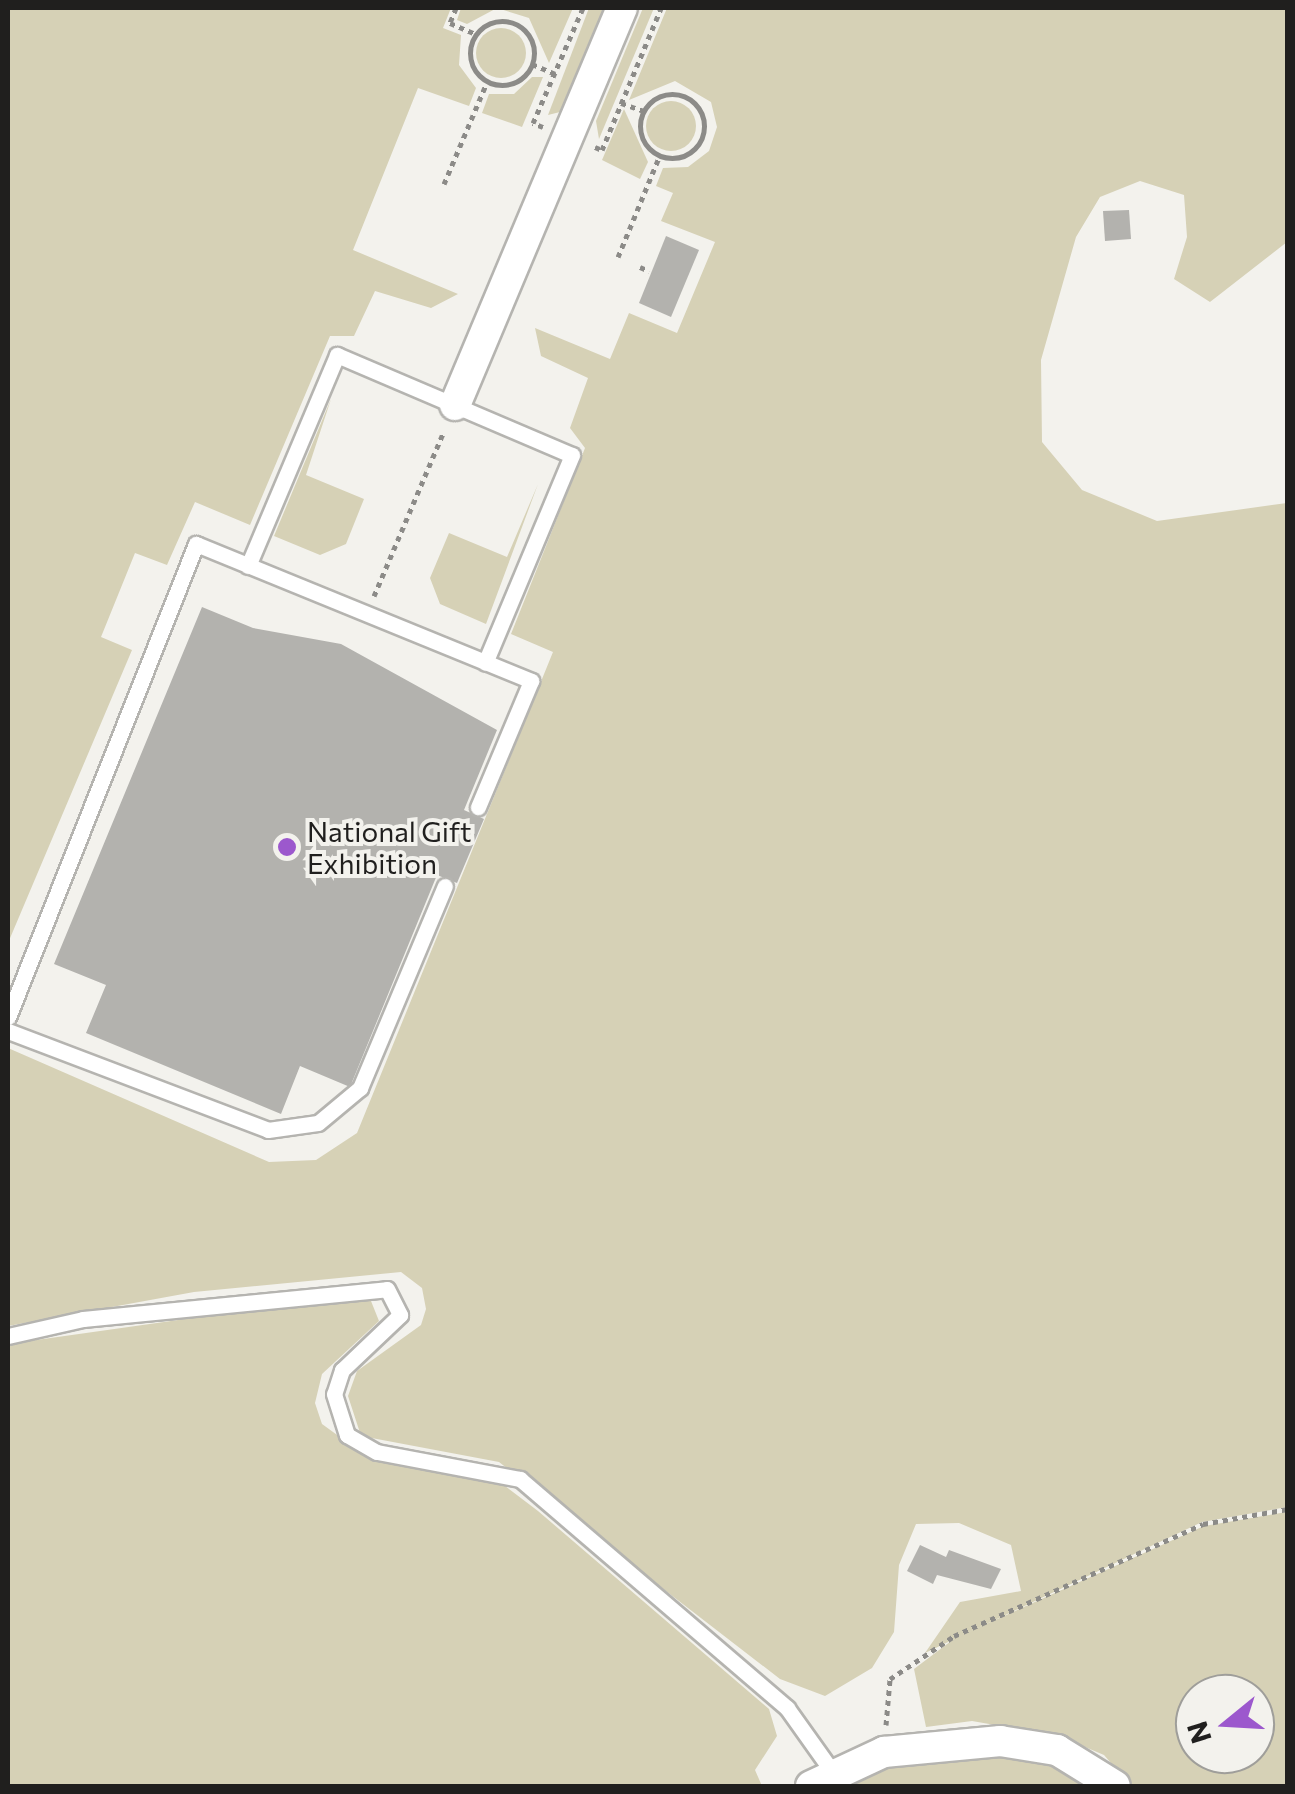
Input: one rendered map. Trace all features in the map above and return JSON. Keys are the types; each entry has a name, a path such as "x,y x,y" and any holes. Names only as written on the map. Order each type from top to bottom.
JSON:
{"street":[{"path":"455,405 622,8"},
{"path":"821,1778 884,1752 1000,1741 1057,1750 1115,1786"}],"lane":[{"path":"248,566 337,355 572,455 484,663"},
{"path":"8,1017 196,544 531,681 478,808"},
{"path":"8,1031 268,1130 318,1123 360,1088 445,886"},
{"path":"8,1336 83,1320 387,1289 400,1315 342,1370 334,1394 347,1435 377,1452 520,1479 787,1708 821,1778"}],"path":[{"path":"456,8 450,24 476,34"},
{"path":"534,123 583,8"},
{"path":"602,150 661,8"},
{"path":"491,22 516,24 532,43 532,64 512,84 487,82 471,64 476,34 491,22"},
{"path":"532,64 555,74"},
{"path":"444,184 487,82"},
{"path":"621,102 644,111 678,94 704,119 690,152 660,155"},
{"path":"644,111 640,132 660,155"},
{"path":"618,256 660,155"},
{"path":"640,268 649,271"},
{"path":"366,615 455,405"},
{"path":"884,1752 890,1679 954,1636 1203,1524 1288,1509"}],"shaded area":[{"path":"8,8 451,8 443,28 461,35 459,65 476,88 469,106 418,88 353,250 458,294 431,308 375,291 354,336 330,336 250,525 195,502 167,565 135,553 101,637 132,650 8,943"},
{"path":"461,8 497,8 467,24 457,20"},
{"path":"497,8 573,8 549,63 529,18"},
{"path":"589,8 604,8 560,112 548,115"},
{"path":"643,8 654,8 599,139 596,121"},
{"path":"667,8 1287,8 1287,242 1210,302 1174,279 1187,237 1184,195 1140,181 1100,197 1076,237 1041,360 1042,442 1082,490 1157,521 1287,503 1287,1507 1202,1522 925,1653 960,1602 1021,1591 1011,1545 959,1523 916,1524 899,1565 894,1632 872,1668 825,1696 780,1679 499,1462 361,1436 348,1396 357,1371 421,1325 426,1309 422,1288 401,1272 194,1292 8,1326 8,1048 269,1162 316,1160 357,1133 553,652 511,634 585,448 570,428 588,378 541,356 535,328 610,359 629,313 677,333 715,242 661,221 673,193 656,186 663,168 688,167 709,151 717,127 711,102 675,81 629,100"},
{"path":"501,28 518,36 526,53 518,70 501,78 484,70 476,53 484,36"},
{"path":"532,77 543,77 522,127 482,113 489,94 514,94"},
{"path":"671,101 688,109 696,126 688,143 671,151 654,143 646,126 654,109"},
{"path":"624,109 648,162 640,179 602,160"},
{"path":"331,399 306,475 364,499 346,544 320,555 274,536"},
{"path":"538,484 486,624 440,604 430,578 449,533 507,557"},
{"path":"354,1295 371,1301 379,1321 322,1374 315,1403 322,1424 373,1461 496,1479 538,1511 769,1709 777,1736 755,1770 762,1786 8,1786 8,1344"},
{"path":"1287,1512 1287,1786 1131,1786 1104,1755 1059,1736 972,1721 926,1727 914,1669 955,1638 1204,1526"},
{"path":"939,1751 1059,1758 1100,1786 824,1786"}],"building":[{"path":"1129,210 1131,239 1105,241 1103,211"},
{"path":"666,236 699,250 671,317 639,303"},
{"name":"National Gift Exhibition","path":"202,607 253,628 341,644 497,730 464,810 484,819 457,883 437,875 350,1087 300,1066 281,1114 86,1033 106,985 54,964"},
{"path":"920,1545 946,1557 949,1550 1001,1569 991,1589 937,1575 933,1584 907,1571"}],"place":[{"name":"National Gift Exhibition","path":"287,847"}]}
